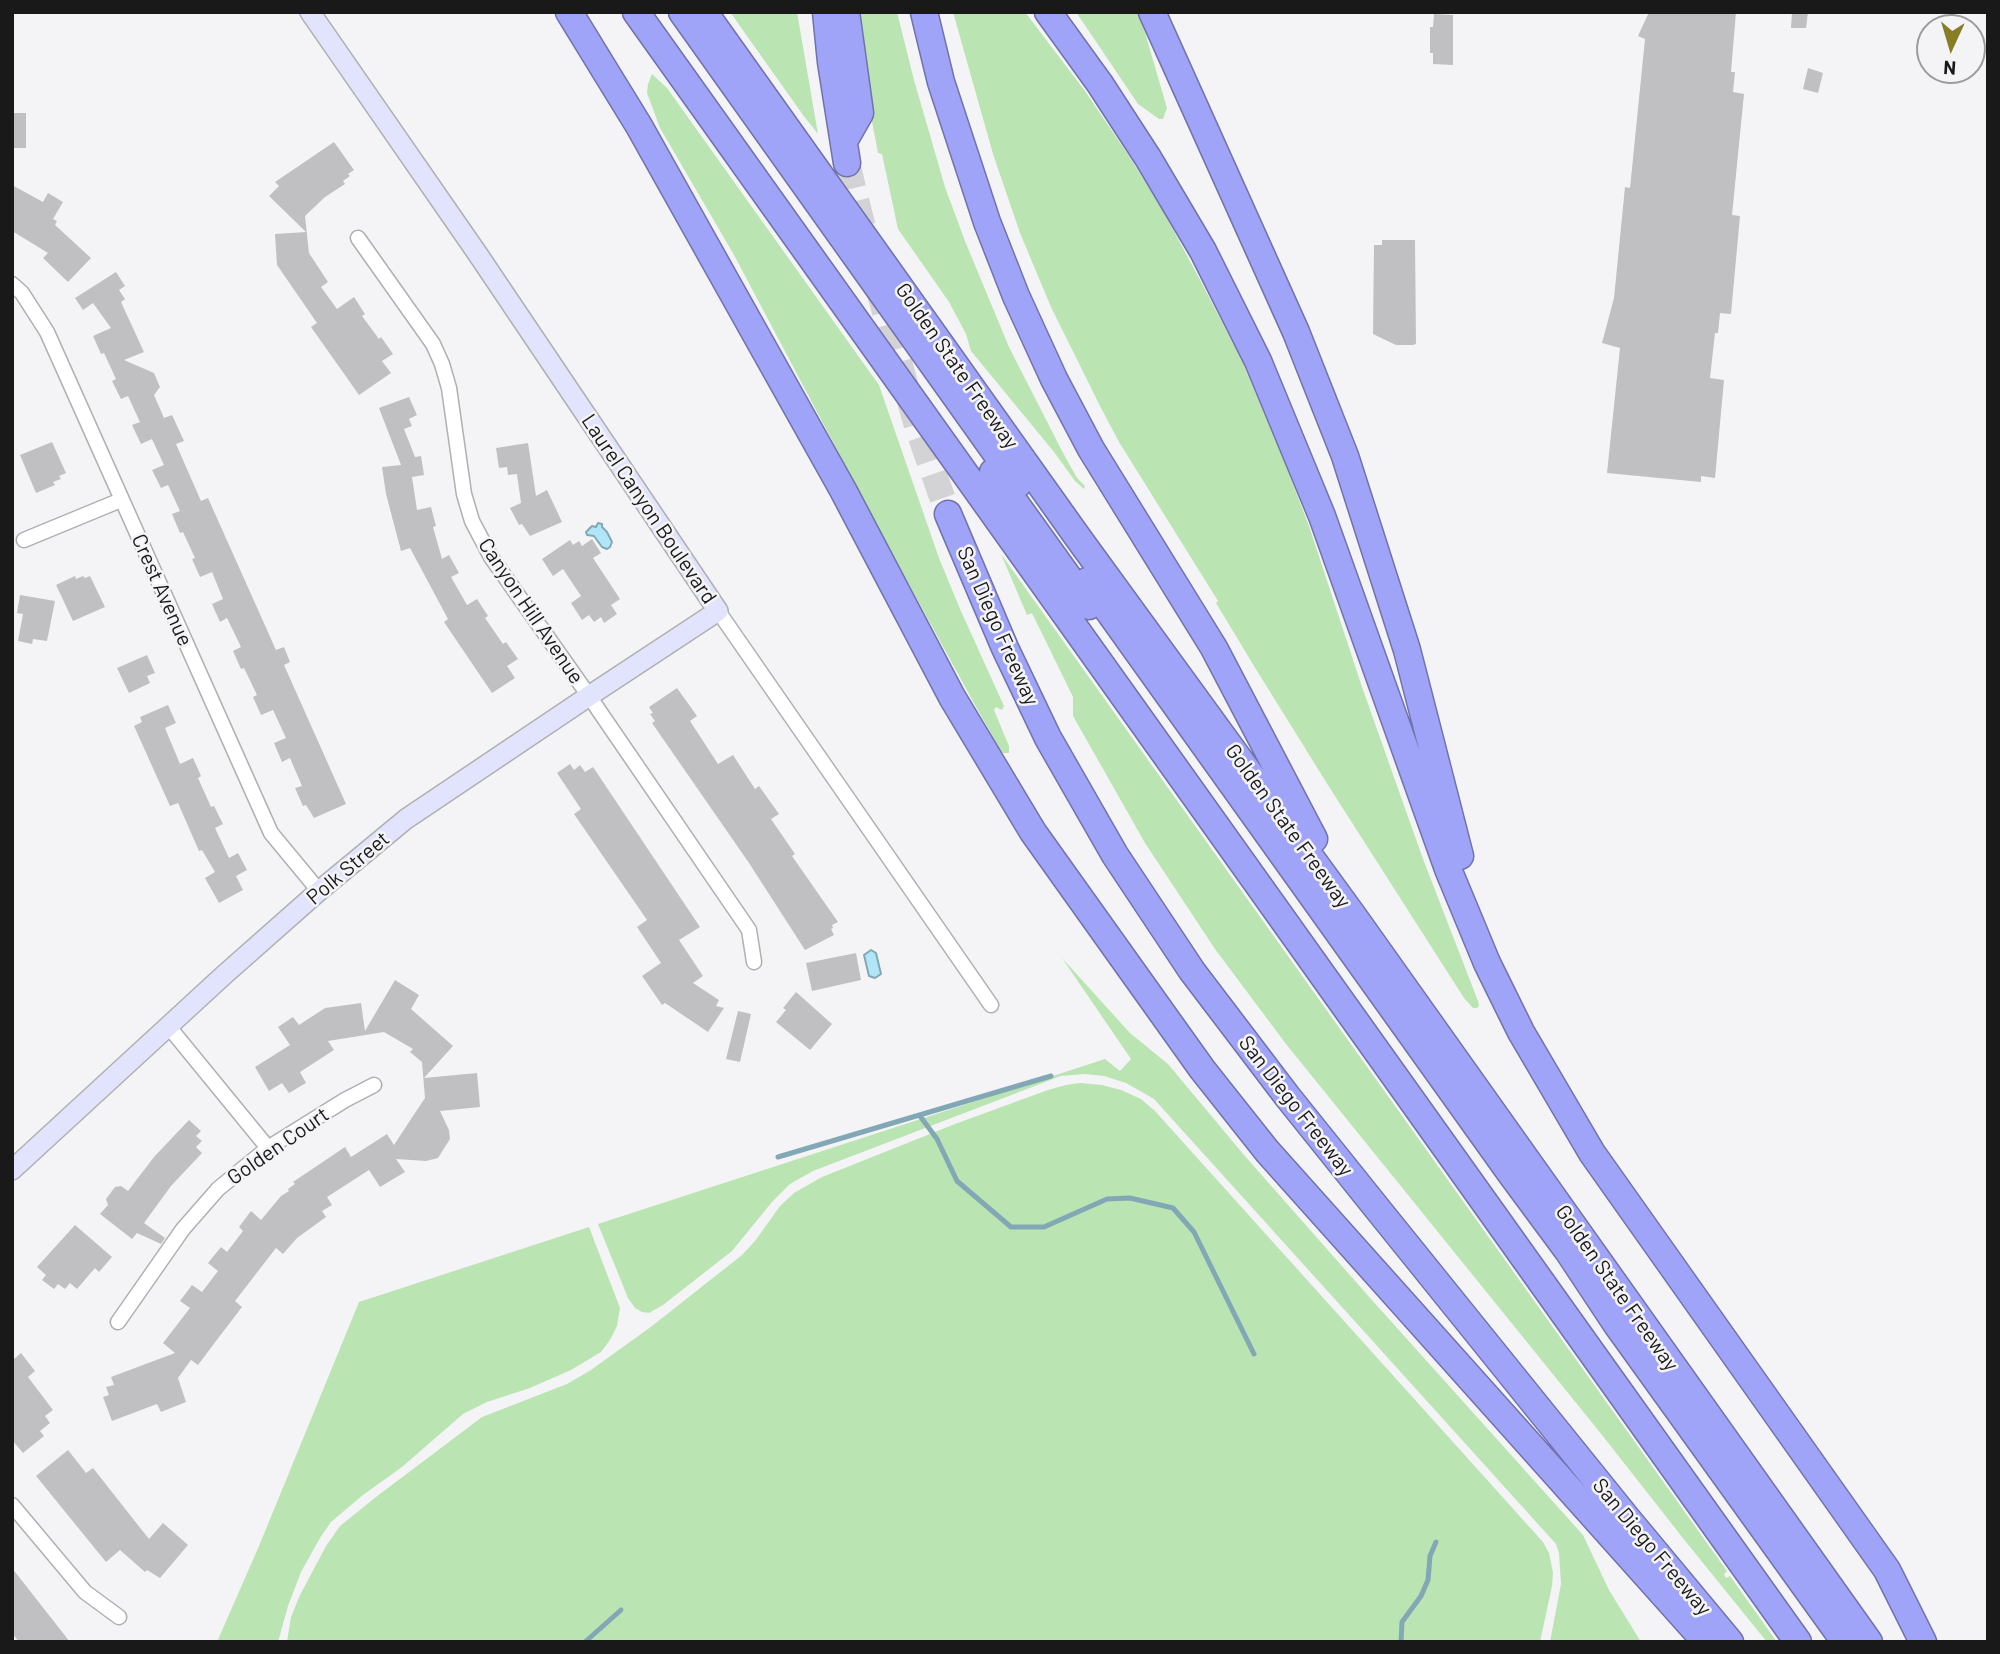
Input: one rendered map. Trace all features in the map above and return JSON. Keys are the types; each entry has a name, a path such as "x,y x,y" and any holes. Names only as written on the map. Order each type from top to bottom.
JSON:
{"highway":[{"path":"569,12 639,126 843,490 952,697 1033,832 1202,1069 1267,1151 1706,1642"},
{"path":"636,12 1798,1642"},
{"path":"682,12 1845,1642"},
{"name":"Golden State Freeway","path":"704,12 1079,540 1354,917 1869,1642"},
{"path":"826,12 845,152 860,113 846,12"},
{"path":"925,12 941,82 986,222 1054,379 1091,449 1214,648 1354,917"},
{"path":"1048,12 1100,84 1148,158 1203,251 1258,361 1322,516 1448,869 1487,963 1521,1032 1592,1153 1887,1570 1923,1642"},
{"path":"1152,12 1296,332 1345,456 1407,650 1487,963"},
{"path":"951,453 991,469 1828,1642"},
{"name":"San Diego Freeway","path":"948,514 1005,648 1048,738 1115,855 1192,971 1287,1096 1730,1642"}],"street":[{"name":"Laurel Canyon Boulevard","path":"310,12 990,1005"},
{"name":"Canyon Hill Avenue","path":"358,238 433,344 442,364 449,388 464,494 472,521 491,557 749,930 754,962"},
{"name":"Crest Avenue","path":"12,284 22,293 47,332 271,833 319,891"},
{"path":"24,540 121,500"},
{"name":"Polk Street","path":"12,1170 319,891 406,819 718,611"},
{"path":"169,1027 268,1148"},
{"name":"Golden Court","path":"118,1322 183,1229 218,1189 268,1148 374,1085"},
{"path":"12,1506 85,1592 118,1617"}],"green space":[{"path":"730,12 797,12 818,134 803,115"},
{"path":"856,12 897,12 945,187 965,241 1009,347 1062,451 1077,478 1085,486 1084,489 971,351 966,334 949,302 898,229 882,154 878,153"},
{"path":"953,12 1025,12 1085,91 1129,156 1163,211 1199,278 1242,361 1309,526 1423,859 1478,1001 1477,1008 1473,1008 1464,998 1326,782 1119,442 1100,406 1051,307 1020,233 993,154"},
{"path":"1076,12 1139,12 1167,108 1163,119 1138,104"},
{"path":"652,74 667,88 879,385 939,558 1004,706 1002,710 996,707 994,710 1009,746 1009,753 1002,753 975,705 734,255 660,128 647,93"},
{"path":"1001,554 1727,1571 1724,1574 1726,1578 1730,1576 1777,1642 1767,1642 1286,1044 1215,949 1145,843 1073,716 1073,697 1032,613 1027,615"},
{"path":"1062,958 1130,1033 1168,1064 1244,1155 1583,1535 1609,1590 1641,1642 1550,1642 1561,1584 1556,1544 1154,1099 1126,1083 1104,1076 1061,1076 813,1171 790,1184 732,1251 663,1305 649,1313 635,1308 628,1298 598,1224 1105,1059 1120,1071 1131,1059"},
{"path":"1080,1083 1121,1090 1141,1099 1155,1111 1543,1542 1549,1553 1553,1573 1540,1642 287,1642 291,1617 300,1595 340,1526 482,1417 567,1384 652,1326 742,1255 780,1206 794,1193 822,1177 955,1124 1048,1090"},
{"path":"589,1227 620,1308 617,1326 601,1352 571,1370 463,1414 402,1467 331,1522 301,1572 278,1642 217,1642 359,1302"}],"water":[{"path":"598,523 602,524 612,542 607,549 602,547 594,536 587,535 586,532"},
{"path":"871,950 876,953 881,974 875,978 869,976 864,955"}],"building":[{"path":"1649,12 1736,12 1731,72 1735,72 1733,92 1744,94 1732,215 1740,216 1731,314 1720,313 1710,378 1724,380 1715,478 1701,476 1701,482 1607,473 1620,348 1602,343 1614,298 1625,187 1630,188 1645,39 1638,36"},
{"path":"1792,12 1808,12 1806,28 1791,28"},
{"path":"1434,14 1453,15 1453,65 1433,64 1433,53 1430,53 1430,27 1433,27"},
{"path":"1808,68 1823,73 1818,93 1803,89"},
{"path":"12,113 26,113 26,148 12,148"},
{"path":"334,142 354,170 343,181 345,184 325,197 305,216 309,253 328,282 321,287 337,309 354,297 365,314 362,316 393,354 382,361 391,373 359,395 311,327 317,323 277,265 275,234 306,232 269,196 279,186 275,182"},
{"path":"12,185 43,202 48,193 63,202 53,219 57,221 55,225 91,258 68,282 43,258 48,253 12,231"},
{"path":"1382,240 1415,240 1416,344 1413,345 1396,345 1373,334 1374,245 1382,245"},
{"path":"116,272 125,286 119,290 125,299 121,302 144,352 124,360 154,373 160,387 154,395 164,418 172,415 184,441 176,444 201,501 208,498 276,650 284,647 290,662 284,665 346,804 314,818 306,805 303,806 295,788 302,786 290,758 282,762 274,743 286,738 273,710 261,715 253,697 257,695 233,651 241,647 227,618 220,622 212,604 223,599 212,572 200,577 192,559 195,558 172,514 180,511 168,485 161,488 152,470 164,465 152,439 141,444 132,425 140,422 128,396 121,399 112,381 116,379 93,336 111,328 93,303 83,310 75,298"},
{"path":"409,397 417,415 409,419 412,426 404,429 415,457 421,456 424,475 412,477 417,510 431,507 436,526 433,527 442,559 449,555 459,573 451,577 467,605 477,599 488,616 485,618 503,644 506,642 518,659 507,666 515,678 492,693 444,622 448,619 410,548 401,551 382,467 401,465 379,408"},
{"path":"52,442 66,473 53,482 55,485 36,493 20,455"},
{"path":"528,443 536,496 547,490 562,522 530,536 522,524 519,525 510,508 521,503 517,474 508,475 507,467 499,468 496,448"},
{"path":"592,539 601,553 593,558 620,599 611,605 617,614 604,623 601,617 594,622 589,615 582,620 571,603 581,596 563,569 553,576 542,559 570,540 573,545 579,541 582,546"},
{"path":"75,576 76,579 90,576 105,607 73,621 56,585"},
{"path":"20,595 55,601 47,641 33,639 32,644 18,641 23,614 17,613"},
{"path":"147,655 155,673 147,676 150,683 129,693 117,668"},
{"path":"677,688 697,716 690,721 718,764 733,755 755,789 759,786 779,814 771,819 795,854 792,856 838,922 832,925 834,935 805,950 749,863 652,723 655,721 649,707"},
{"path":"168,705 176,723 165,728 180,764 193,758 201,776 198,778 211,807 214,806 223,824 215,828 229,858 238,853 247,870 236,876 243,890 219,903 205,878 215,872 202,850 199,851 178,803 170,806 134,726 142,722 140,717"},
{"path":"570,764 574,770 580,765 585,772 593,767 700,927 679,940 703,976 693,983 719,1000 716,1006 724,1008 708,1032 665,1003 662,1005 642,976 661,963 637,927 647,920 574,814 581,809 557,773"},
{"path":"856,953 861,980 812,991 806,963"},
{"path":"395,980 419,995 411,1009 453,1046 424,1078 477,1073 480,1107 440,1111 450,1139 438,1158 426,1161 396,1159 405,1172 380,1187 369,1170 327,1197 332,1205 322,1211 326,1217 297,1238 283,1254 276,1248 235,1301 242,1307 198,1365 191,1360 178,1378 186,1402 161,1412 157,1404 112,1421 103,1397 109,1395 106,1387 114,1385 111,1377 175,1353 163,1343 190,1308 180,1301 192,1285 202,1292 218,1271 208,1263 221,1247 227,1252 243,1231 239,1227 251,1211 261,1220 295,1184 293,1182 345,1147 351,1157 387,1134 394,1145 425,1098 422,1062 410,1052 413,1049 384,1032 328,1041 334,1050 300,1072 306,1083 289,1093 282,1083 269,1091 255,1067 290,1045 278,1027 293,1017 299,1025 325,1008 361,1003 365,1031"},
{"path":"796,992 832,1024 810,1050 776,1022"},
{"path":"738,1011 751,1014 740,1062 726,1059"},
{"path":"189,1120 201,1131 196,1136 202,1141 196,1147 202,1153 171,1186 144,1223 165,1238 161,1244 137,1233 132,1239 100,1214 108,1205 106,1199 115,1187 121,1186 128,1191 154,1157"},
{"path":"75,1225 112,1257 99,1272 95,1268 77,1289 70,1283 65,1289 58,1284 54,1289 42,1280 46,1275 37,1267"},
{"path":"21,1353 35,1371 28,1377 53,1410 45,1416 50,1423 40,1431 44,1436 23,1453 12,1440 12,1357 14,1359"},
{"path":"68,1450 86,1473 93,1468 149,1539 163,1523 188,1545 160,1578 147,1570 145,1572 120,1550 106,1562 36,1476"},
{"path":"12,1568 70,1642 19,1642 12,1633"}],"waterway":[{"path":"778,1157 1051,1076"},
{"path":"920,1116 937,1139 957,1181 1011,1227 1044,1227 1107,1199 1130,1198 1173,1208 1194,1232 1254,1354"},
{"path":"1401,1642 1402,1622 1421,1596 1428,1580 1430,1556 1436,1542"},
{"path":"585,1642 621,1610"}],"tunnel":[{"path":"847,163 866,240"},
{"path":"878,287 917,426 948,514"}]}
